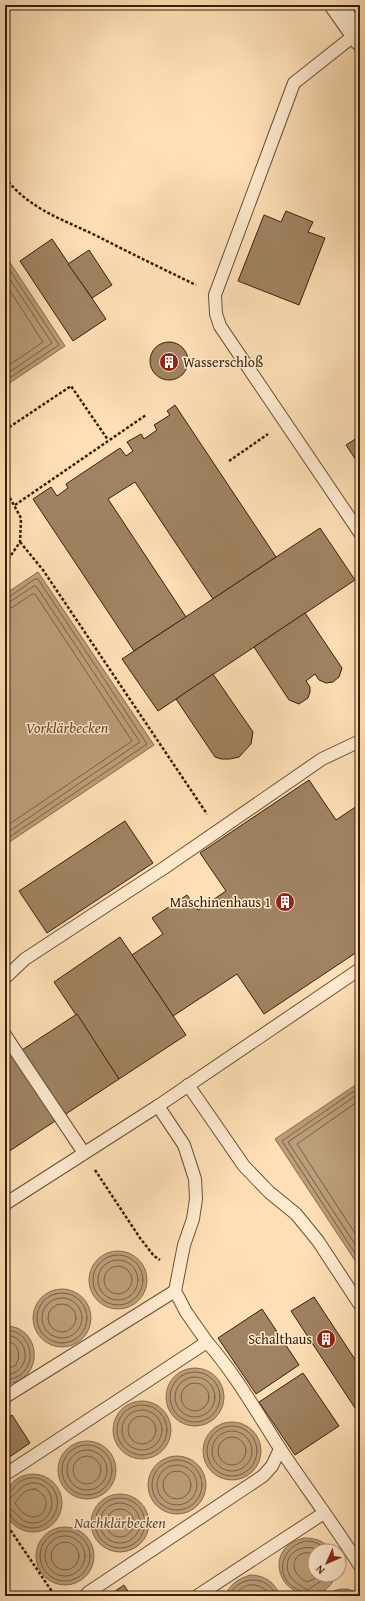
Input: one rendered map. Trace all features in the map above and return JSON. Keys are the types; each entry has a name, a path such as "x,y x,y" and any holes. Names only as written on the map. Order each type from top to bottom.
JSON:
{"street":[{"path":"336,5 358,37"}],"lane":[{"path":"358,37 294,83 215,295 216,314 220,326 360,534"},
{"path":"5,978 25,959 164,868 322,759 360,741"},
{"path":"5,1204 158,1106 360,969"},
{"path":"5,1035 84,1153"},
{"path":"188,1085 244,1166 269,1192 296,1214 318,1241 360,1305"},
{"path":"158,1106 184,1145 195,1179 196,1199 193,1219 184,1245 176,1291 186,1312 207,1342 238,1381 280,1449 360,1566"},
{"path":"5,1398 176,1291"},
{"path":"5,1473 9,1472 207,1342"},
{"path":"85,1596 263,1476 272,1466 280,1449"},
{"path":"197,1596 324,1513"}],"path":[{"path":"5,178 24,199 42,211 74,225 215,295"},
{"path":"5,430 71,386 108,440"},
{"path":"15,505 146,414"},
{"path":"229,461 285,422"},
{"path":"5,489 22,518 20,542 5,564"},
{"path":"20,542 43,570 218,831"},
{"path":"84,1153 140,1238 154,1256 162,1262 179,1268"},
{"path":"5,1522 55,1596"}],"water":[{"path":"5,255 65,346 5,386"},
{"name":"Vorklärbecken","path":"38,572 154,745 5,845 5,594"},
{"path":"360,1082 360,1268 275,1139"},
{"path":"112,1251 124,1251 139,1259 147,1274 147,1286 139,1301 124,1309 112,1309 97,1301 89,1286 89,1274 97,1259"},
{"path":"56,1289 68,1289 83,1297 91,1312 91,1324 83,1339 68,1347 56,1347 41,1339 33,1324 33,1312 41,1297"},
{"path":"5,1326 17,1328 26,1334 32,1343 34,1354 33,1365 28,1374 18,1381 5,1384"},
{"path":"189,1368 201,1368 216,1376 224,1391 224,1403 216,1418 201,1426 189,1426 174,1418 166,1403 166,1391 174,1376"},
{"path":"136,1401 148,1401 163,1409 171,1424 171,1436 163,1451 148,1459 136,1459 121,1451 113,1436 113,1424 121,1409"},
{"path":"232,1422 243,1424 253,1430 259,1440 261,1451 259,1462 253,1472 243,1478 232,1480 221,1478 211,1472 205,1462 203,1451 205,1440 211,1430 221,1424"},
{"path":"81,1441 93,1441 108,1449 116,1464 116,1476 108,1491 93,1499 81,1499 66,1491 58,1476 58,1464 66,1449"},
{"path":"177,1456 188,1458 198,1464 204,1474 206,1485 204,1496 198,1506 188,1512 177,1514 166,1512 156,1506 150,1496 148,1485 150,1474 156,1464 166,1458"},
{"path":"33,1474 44,1476 57,1487 60,1492 62,1503 60,1514 49,1527 44,1530 33,1532 22,1530 9,1519 6,1514 4,1503 6,1492 17,1479 22,1476"},
{"name":"Nachklärbecken","path":"114,1494 126,1494 141,1502 149,1517 149,1529 141,1544 126,1552 114,1552 99,1544 91,1529 91,1517 99,1502"},
{"path":"65,1527 76,1529 86,1535 92,1545 94,1556 92,1567 86,1577 76,1583 65,1585 54,1583 44,1577 38,1567 36,1556 38,1545 44,1535 54,1529"},
{"path":"304,1538 313,1539 323,1543 307,1543 307,1583 332,1583 329,1587 317,1594 304,1594 293,1590 285,1582 280,1572 279,1562 283,1552 291,1544"},
{"path":"250,1575 260,1576 268,1580 278,1591 280,1596 225,1596 229,1588 235,1582"},
{"path":"348,1589 360,1594 360,1596 325,1596 333,1591"}],"building":[{"path":"286,211 313,222 308,232 325,238 299,305 238,281 264,215 281,222"},
{"path":"52,239 106,319 73,341 20,261"},
{"path":"89,250 112,285 92,298 68,264"},
{"name":"Wasserschloß","path":"169,342 182,348 188,361 182,374 169,380 156,374 150,361 156,348"},
{"path":"175,405 276,557 213,599 135,482 108,499 186,617 134,651 33,499 51,487 57,496 68,488 66,484 120,448 126,456 133,451 127,442 141,434 144,439 157,430 154,425 170,415 167,411"},
{"path":"360,436 360,466 346,445"},
{"path":"320,528 355,580 158,711 122,659"},
{"path":"305,613 342,668 339,677 333,682 326,683 319,680 315,674 306,681 310,687 310,692 308,698 299,704 289,700 254,647"},
{"path":"213,674 253,732 251,744 239,757 221,759 215,757 176,699"},
{"name":"Maschinenhaus 1","path":"309,780 336,820 360,804 360,950 264,1014 237,974 173,1016 132,955 163,934 152,918 187,895 198,910 226,891 200,853"},
{"path":"125,821 153,863 47,933 19,891"},
{"path":"120,937 186,1035 119,1079 54,982"},
{"path":"77,1014 119,1079 5,1154 5,1061"},
{"name":"Schalthaus","path":"314,1297 360,1367 360,1405 355,1408 291,1311"},
{"path":"262,1309 299,1365 256,1394 218,1338"},
{"path":"303,1373 339,1426 295,1455 259,1402"},
{"path":"12,1415 30,1443 5,1460 5,1420"},
{"path":"124,1585 131,1596 108,1596"}],"place":[{"name":"Wasserschloß","path":"169,362"},
{"name":"Maschinenhaus 1","path":"285,902"},
{"name":"Schalthaus","path":"326,1339"}]}
